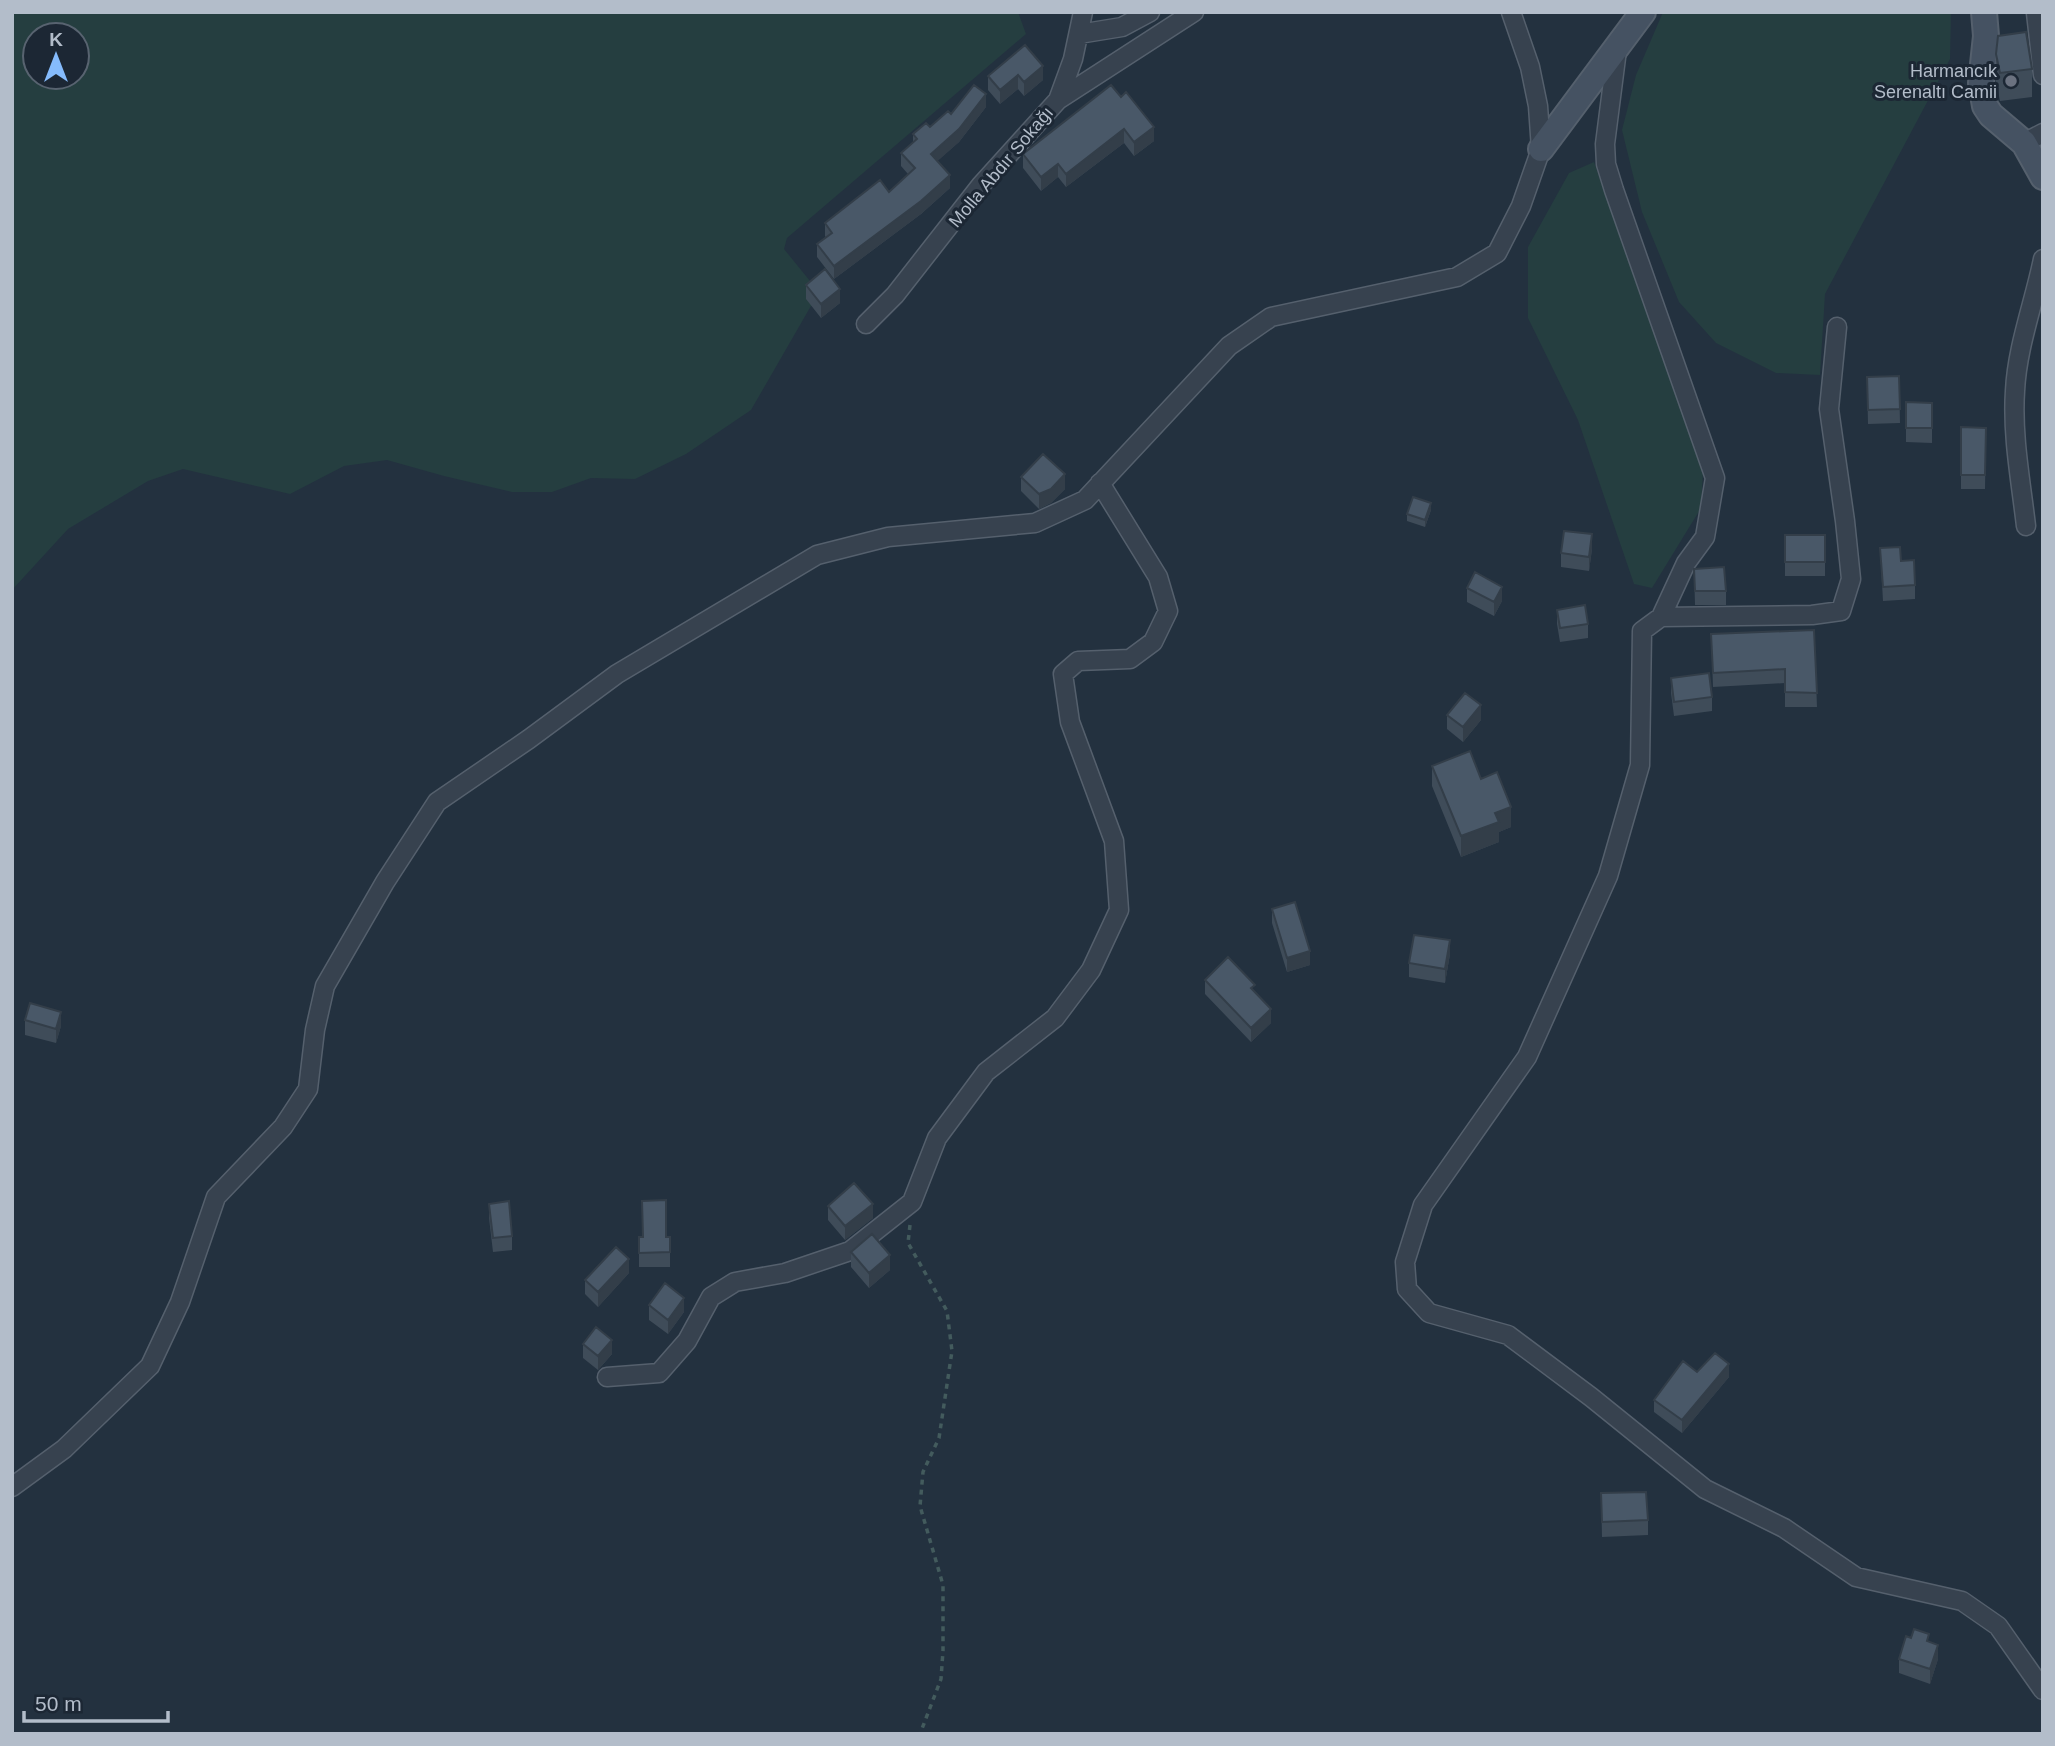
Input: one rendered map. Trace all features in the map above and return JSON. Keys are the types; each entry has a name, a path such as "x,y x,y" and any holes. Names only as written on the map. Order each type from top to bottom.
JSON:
{"street":[{"path":"1058,100 1079,34 1083,12"},
{"path":"1079,34 1122,27 1150,12"},
{"name":"Molla Abdır Sokağı","path":"866,324 903,286 981,185 1058,100 1194,12"},
{"path":"12,1487 64,1449 150,1366 180,1302 216,1197 283,1127 308,1089 315,1030 325,986 385,882 437,802 617,674 817,555 888,537 1035,523 1085,500 1229,346 1271,317 1457,277 1497,253 1521,206 1541,149 1643,12"},
{"path":"1984,12 1986,36 1981,83 1985,106 1991,115 2033,138 2043,177"},
{"path":"1511,13 1530,67 1538,106 1541,149"},
{"path":"2037,13 2043,75"},
{"path":"1617,50 1606,130 1606,164 1716,478 1705,537 1686,563 1661,617 1642,631 1640,765 1608,876 1527,1057 1423,1205 1405,1262 1408,1289 1429,1313 1508,1335 1591,1397 1705,1489 1784,1528 1856,1577 1962,1601 1998,1626 2043,1690"},
{"path":"2026,526 2014,415 2015,389 2019,359 2043,259"},
{"path":"1661,617 1812,615 1841,611 1851,579 1829,409 1837,327"},
{"path":"607,1377 659,1373 687,1341 711,1297 735,1282 785,1273 850,1251 912,1202 937,1138 986,1072 1055,1018 1091,970 1119,910 1114,841 1070,722 1063,674 1078,661 1130,659 1153,642 1168,611 1158,577 1100,483"}],"path":[{"path":"912,1202 908,1244 947,1311 952,1351 939,1438 923,1472 920,1506 943,1585 942,1679 920,1734"}],"green space":[{"path":"12,12 1018,12 1026,34 787,238 784,249 819,292 751,410 686,454 635,479 591,478 552,492 512,492 387,460 344,466 290,494 183,469 148,481 68,529 12,590"},
{"path":"1663,12 1951,12 1950,59 1825,294 1820,375 1776,373 1716,343 1679,302 1642,212 1622,130 1636,75"},
{"path":"1594,162 1703,471 1701,508 1652,588 1634,584 1578,420 1528,318 1528,247 1569,173"}],"building":[{"path":"2026,32 2032,69 2000,73 1996,54 1998,36"},
{"path":"1025,45 1043,66 1024,82 1018,75 1000,90 988,76"},
{"path":"974,85 986,94 959,129 931,154 950,175 921,201 834,266 817,244 832,233 825,223 880,180 889,192 915,168 901,153 917,139 913,134 926,123 930,127 948,111 951,114"},
{"path":"1111,85 1121,97 1126,92 1154,127 1134,142 1124,129 1066,174 1058,164 1041,177 1023,154"},
{"path":"825,269 840,289 821,304 806,285"},
{"path":"1899,376 1900,409 1868,410 1867,377"},
{"path":"1906,402 1932,403 1932,428 1906,428"},
{"path":"1961,427 1986,428 1985,475 1961,475"},
{"path":"1043,454 1065,474 1051,489 1039,494 1021,477"},
{"path":"1413,497 1431,503 1425,520 1407,514"},
{"path":"1564,531 1592,534 1589,557 1561,553"},
{"path":"1785,535 1825,535 1825,562 1785,562"},
{"path":"1900,547 1901,561 1914,560 1915,585 1883,587 1880,548"},
{"path":"1724,567 1726,591 1695,591 1694,569"},
{"path":"1475,572 1502,587 1494,602 1467,588"},
{"path":"1585,605 1588,624 1560,628 1557,610"},
{"path":"1814,630 1817,693 1785,692 1785,669 1713,673 1711,634"},
{"path":"1709,673 1712,697 1674,702 1671,678"},
{"path":"1465,693 1481,705 1463,727 1447,715"},
{"path":"1470,751 1481,779 1497,772 1511,807 1495,813 1499,822 1461,836 1432,766"},
{"path":"1295,902 1310,951 1287,958 1272,909"},
{"path":"1414,935 1450,940 1445,969 1409,963"},
{"path":"1228,957 1255,985 1251,988 1271,1009 1251,1028 1205,980"},
{"path":"30,1003 61,1012 56,1029 25,1020"},
{"path":"854,1183 873,1204 845,1226 828,1206"},
{"path":"666,1200 666,1237 670,1237 670,1252 639,1253 639,1237 643,1237 642,1201"},
{"path":"509,1201 512,1236 493,1238 489,1204"},
{"path":"872,1234 890,1255 869,1273 851,1252"},
{"path":"616,1247 629,1259 598,1292 585,1280"},
{"path":"665,1283 684,1298 668,1320 649,1305"},
{"path":"596,1327 612,1340 598,1356 583,1344"},
{"path":"1715,1353 1729,1364 1682,1420 1654,1400 1683,1361 1697,1372"},
{"path":"1646,1492 1648,1520 1602,1522 1601,1493"},
{"path":"1914,1629 1929,1634 1927,1641 1938,1645 1930,1669 1899,1659 1906,1636 1911,1638"}],"place":[{"name":"Harmancık Serenaltı Camii","path":"2011,81"}]}
